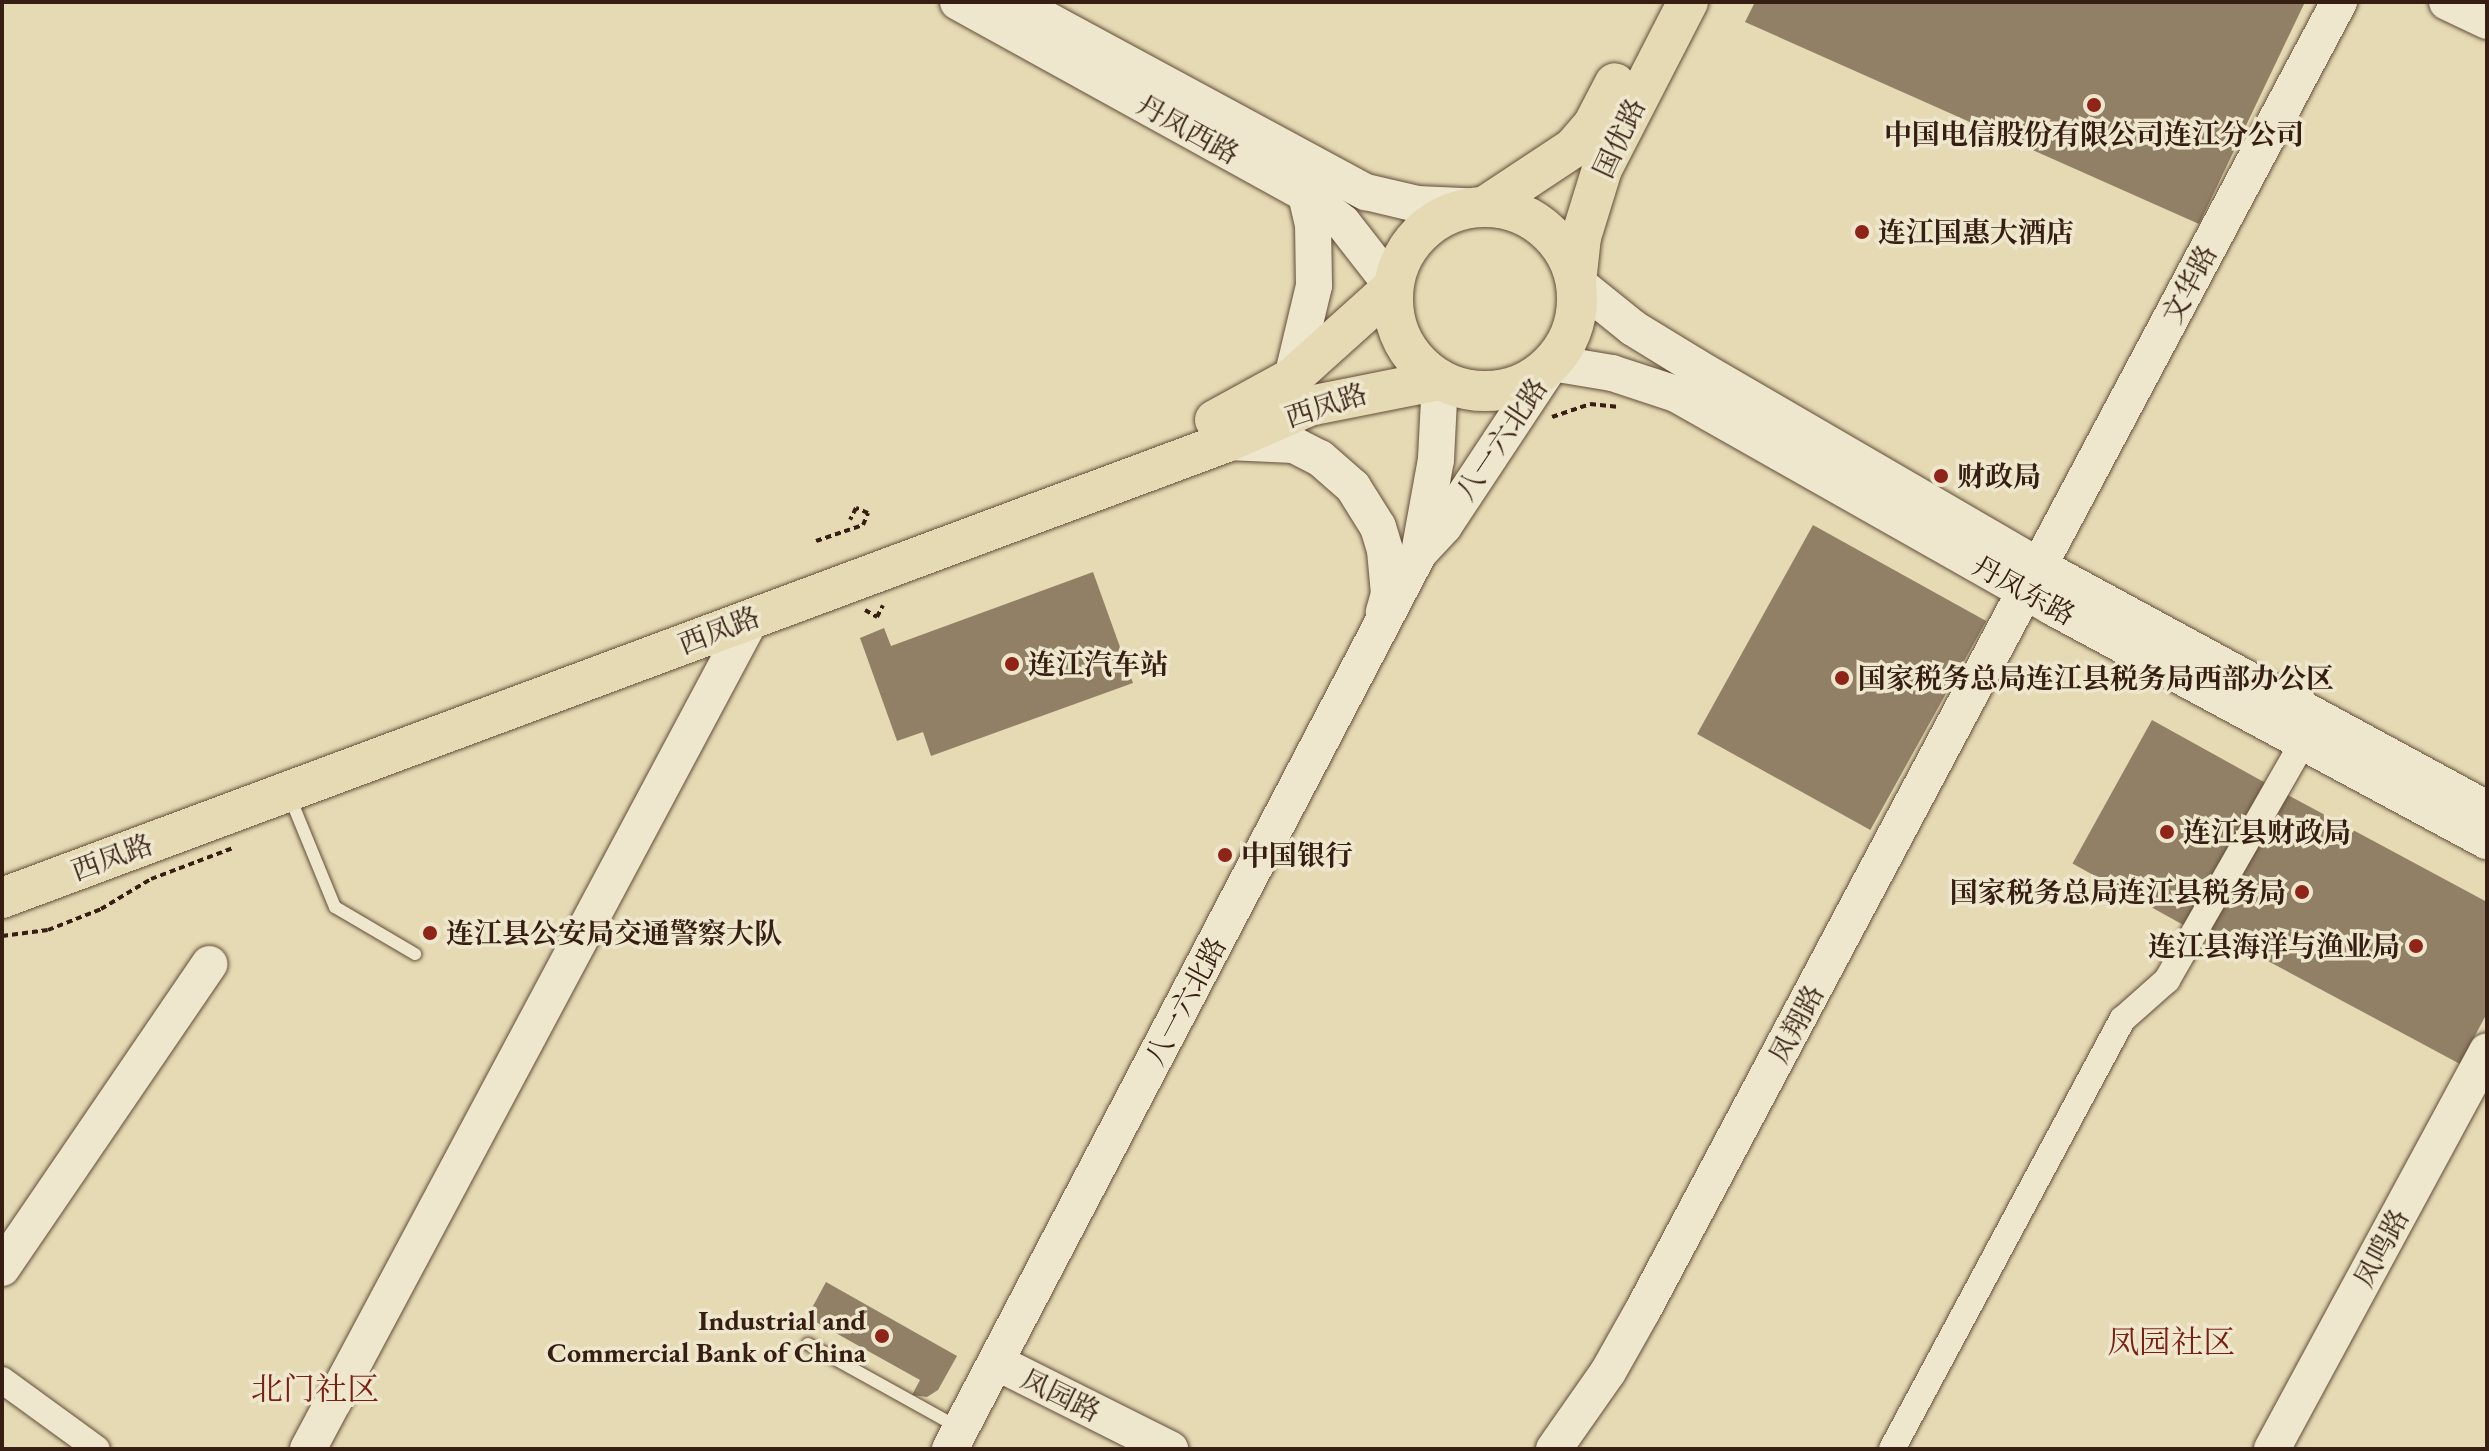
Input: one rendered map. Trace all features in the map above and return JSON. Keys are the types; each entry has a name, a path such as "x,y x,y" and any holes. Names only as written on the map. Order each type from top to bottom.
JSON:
{"main road":[{"name":"丹凤西路","path":"958,2 1306,194 1343,223 1393,287"},
{"name":"丹凤西路","path":"1014,2 1366,192 1417,204 1484,207"},
{"name":"国优路","path":"1484,207 1545,171 1593,125 1659,2"},
{"name":"国优路","path":"1576,282 1581,237 1602,169 1688,2"},
{"name":"文华路","path":"2032,579 2339,2"},
{"path":"2447,2 2487,21"},
{"path":"1292,378 1314,286 1313,225 1306,194"},
{"path":"1484,207 1533,220 1567,258 1576,282 1577,311 1569,339 1552,363 1511,388 1463,389 1440,380 1415,358 1398,331 1393,287 1400,261 1424,230 1458,211 1484,207"},
{"name":"丹凤东路","path":"1576,282 1658,343 2032,579"},
{"name":"西凤路","path":"2,870 1189,431 1292,378 1393,287"},
{"name":"丹凤东路","path":"1552,363 1612,373 1676,394 2032,579 2310,729 2487,841"},
{"name":"八一六北路","path":"956,1439 1419,553 1444,526 1552,363"},
{"name":"西凤路","path":"2,898 1227,442 1334,398 1440,380"},
{"name":"八一六北路","path":"1419,553 1436,459 1440,380"},
{"path":"1227,442 1294,445 1320,458 1353,487 1378,527 1385,550 1389,594 1380,629"},
{"name":"凤翔路","path":"1554,1449 1608,1372 1643,1310 2032,579"},
{"path":"308,1449 752,617"},
{"name":"丹凤东路","path":"2310,729 2487,809"},
{"path":"2,1268 209,964"},
{"name":"凤鸣路","path":"2277,1447 2487,1051"},
{"name":"凤园路","path":"996,1362 1170,1449"}],"street":[{"path":"1892,1449 2123,1019 2167,980 2310,729"},
{"path":"2,1380 97,1449"}],"lane":[{"path":"288,792 335,907 415,954"},
{"path":"808,1344 956,1439"}],"path":[{"path":"1545,422 1590,404 1624,407"},
{"path":"816,541 863,525 868,513 856,508 850,520"},
{"path":"2,936 48,930 101,909 151,879 246,843"}],"building":[{"name":"中国电信股份有限公司连江分公司","path":"1755,2 2305,2 2199,224 1745,22"},
{"name":"国家税务总局连江县税务局西部办公区","path":"1813,525 1986,621 1870,830 1697,734"},
{"name":"连江汽车站","path":"1093,572 1133,683 931,756 923,732 897,741 860,638 884,628 891,646"},
{"name":"连江县财政局","path":"2152,720 2267,784 2188,927 2072,863"},
{"path":"2284,793 2487,902 2487,1013 2460,1064 2210,930"},
{"name":"Industrial and Commercial Bank of China","path":"826,1282 957,1356 938,1390 927,1397 912,1395 920,1380 807,1317"}],"place":[{"name":"中国电信股份有限公司连江分公司","path":"2094,105"},
{"name":"连江国惠大酒店","path":"1862,232"},
{"name":"财政局","path":"1941,476"},
{"name":"连江汽车站","path":"1012,664"},
{"name":"国家税务总局连江县税务局西部办公区","path":"1842,678"},
{"name":"连江县财政局","path":"2167,832"},
{"name":"中国银行","path":"1225,855"},
{"name":"国家税务总局连江县税务局","path":"2302,892"},
{"name":"连江县公安局交通警察大队","path":"430,933"},
{"name":"连江县海洋与渔业局","path":"2416,946"},
{"name":"Industrial and Commercial Bank of China","path":"882,1336"}],"district":[{"name":"凤园社区","path":"2171,1342"},
{"name":"北门社区","path":"315,1389"}]}
